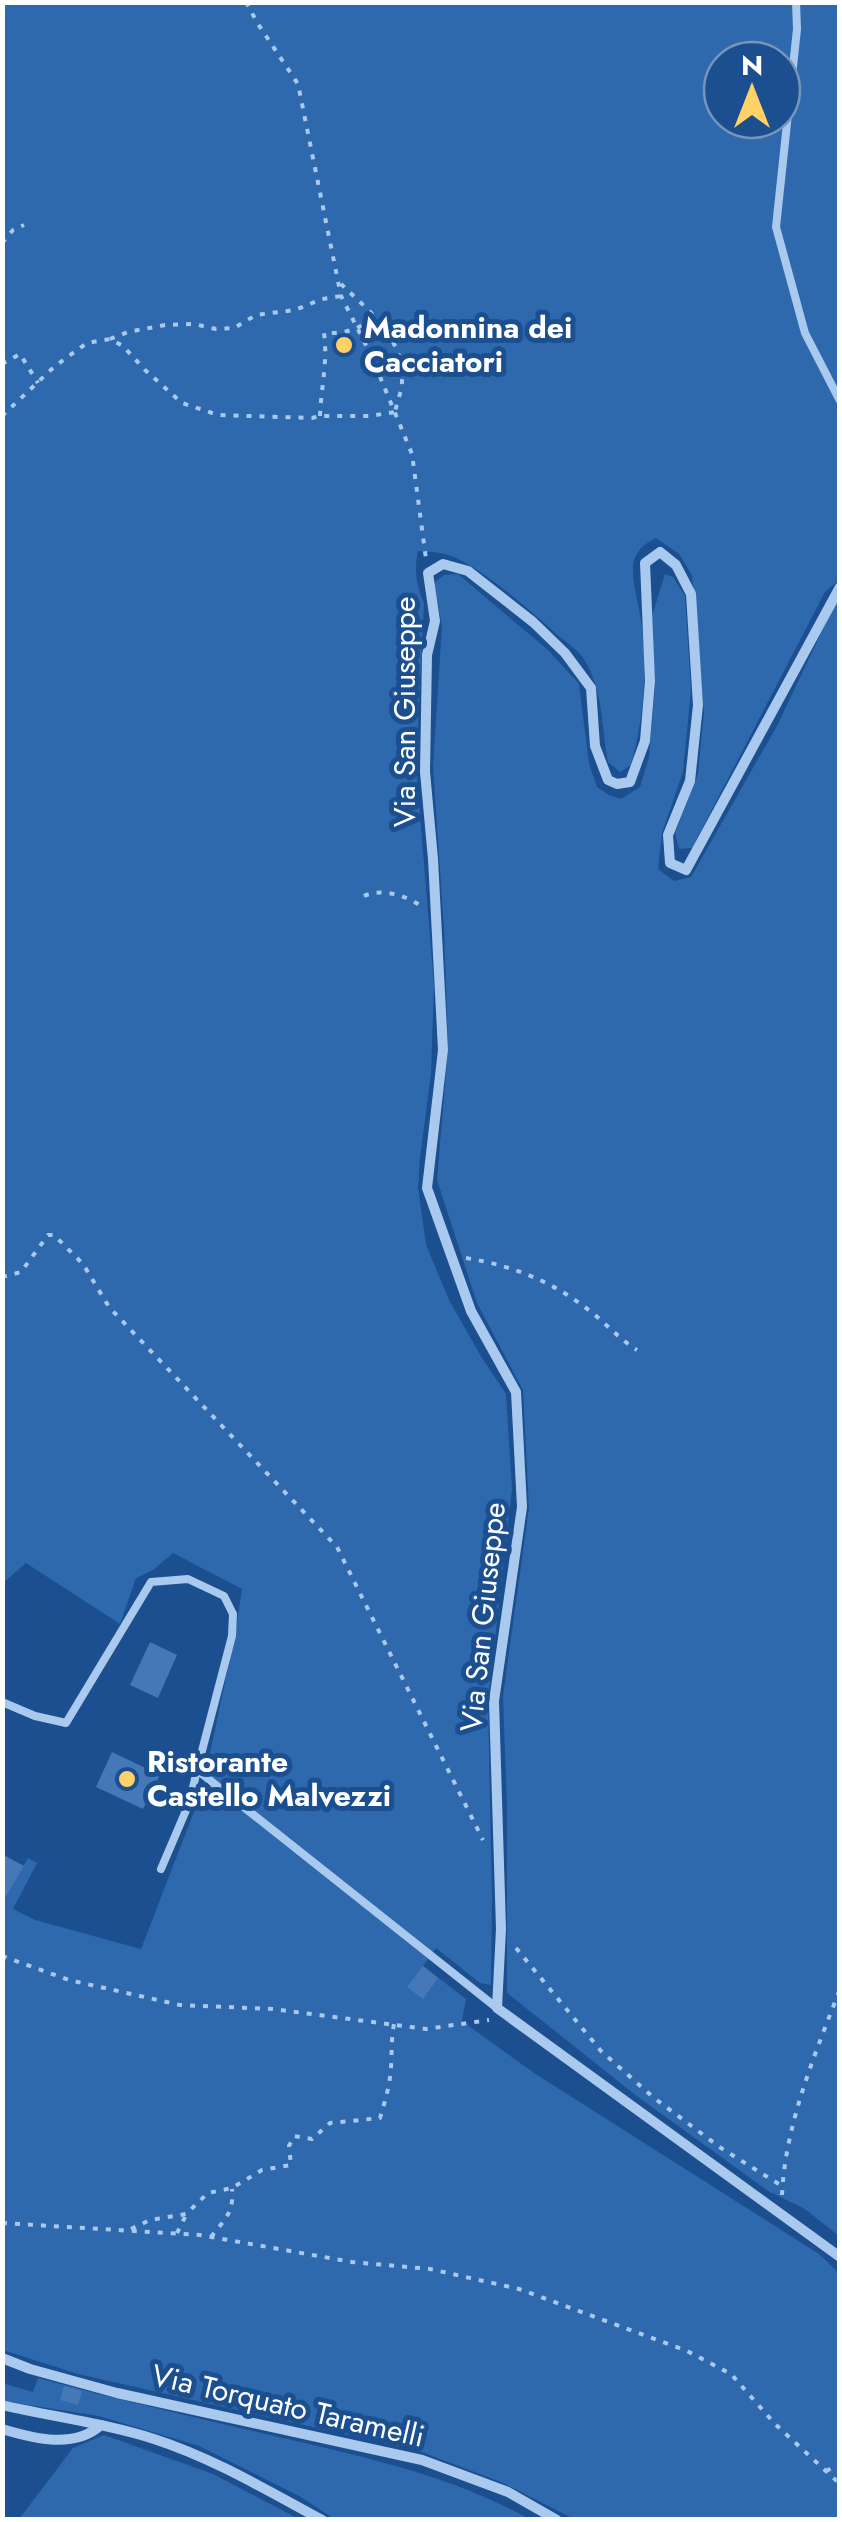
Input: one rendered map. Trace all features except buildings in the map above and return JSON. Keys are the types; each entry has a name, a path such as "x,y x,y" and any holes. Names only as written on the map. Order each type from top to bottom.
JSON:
{"street":[{"name":"Via San Giuseppe","path":"497,2008 501,1929 494,1701 522,1507 516,1392 470,1311 427,1188 443,1050 425,772 427,655 435,621 428,573 442,564 468,571 533,622 565,653 590,688 595,746 608,780 618,784 630,782 645,741 650,681 645,563 660,552 676,565 691,594 698,705 690,781 668,835 670,863 686,870 840,587"},
{"path":"497,2008 840,2257"},
{"name":"Via Torquato Taramelli","path":"2,2358 117,2393 422,2460 508,2492 557,2520"},
{"name":"Via Torquato Taramelli","path":"2,2406 102,2424 156,2440 206,2459 322,2520"},
{"path":"2,2429 70,2440 92,2434 102,2424"}],"lane":[{"path":"796,2 776,227 805,333 840,401"},
{"path":"2,1702 34,1716 66,1723 150,1582 188,1578 224,1596 234,1614 232,1636 190,1801 161,1869"},
{"path":"100,1637 112,1645"},
{"path":"197,1770 497,2008"}],"path":[{"path":"246,2 298,84 341,296 412,454 428,573"},
{"path":"2,244 24,225"},
{"path":"340,284 385,328 398,354 402,380 395,412"},
{"path":"2,416 55,366 87,343 166,325 234,328 256,316 295,310 341,296"},
{"path":"320,416 327,353 324,333 343,334 374,316"},
{"path":"110,339 123,346 182,403 218,415 312,418 395,412"},
{"path":"2,364 20,354 38,383"},
{"path":"364,896 375,891 388,892 417,902 436,920"},
{"path":"2,1277 21,1272 48,1235 54,1235 83,1264 109,1306 337,1546 498,1869"},
{"path":"451,1257 472,1259 541,1279 561,1290 637,1350"},
{"path":"501,1929 601,2051 654,2098 721,2148 782,2186"},
{"path":"2,1956 69,1980 180,2005 273,2009 426,2028 509,2018"},
{"path":"780,2214 784,2165 802,2088 840,1989"},
{"path":"177,2233 186,2214 204,2196 232,2188 262,2170 291,2165 289,2146 294,2136 312,2139 330,2123 380,2118 388,2092 394,2024"},
{"path":"211,2237 234,2204 232,2188"},
{"path":"128,2231 150,2220 186,2214"},
{"path":"2,2224 211,2237 352,2262 430,2269 518,2290 686,2351 731,2374 775,2424 840,2484"},
{"path":"826,2471 840,2464"}],"shaded area":[{"path":"3,3 839,3 839,580 825,592 692,848 679,849 675,833 698,774 704,712 692,575 679,554 656,538 640,549 633,566 644,644 643,697 631,765 620,772 608,762 595,682 578,652 469,565 447,555 418,551 416,577 424,603 416,766 434,985 431,1073 418,1187 426,1245 450,1302 506,1394 512,1489 488,1700 491,1985 480,1983 436,1948 423,1966 466,1999 462,2021 534,2073 819,2254 839,2273 839,2519 574,2519 501,2482 419,2451 78,2374 3,2350 3,1894 6,1895 28,1858 37,1863 13,1909 35,1920 141,1949 202,1791 242,1589 173,1553 136,1578 120,1624 26,1563 3,1583"},
{"path":"458,574 548,650 579,684 589,764 597,787 621,799 640,787 649,757 655,689 652,616 665,574 673,577 685,596 691,690 683,772 662,833 658,869 674,881 691,877 778,724 839,595 839,2236 805,2209 768,2191 638,2097 507,1993 503,1696 529,1508 523,1390 477,1303 437,1180 448,1049 433,767 442,626 434,583 444,575"},
{"path":"38,2378 409,2470 471,2491 529,2519 334,2519 301,2497 199,2446 99,2416 3,2401 2,2383 33,2392"},
{"path":"104,2435 213,2474 299,2519 19,2519 73,2448"}],"place":[{"name":"Madonnina dei Cacciatori","path":"344,345"},
{"name":"Ristorante Castello Malvezzi","path":"127,1779"}]}
